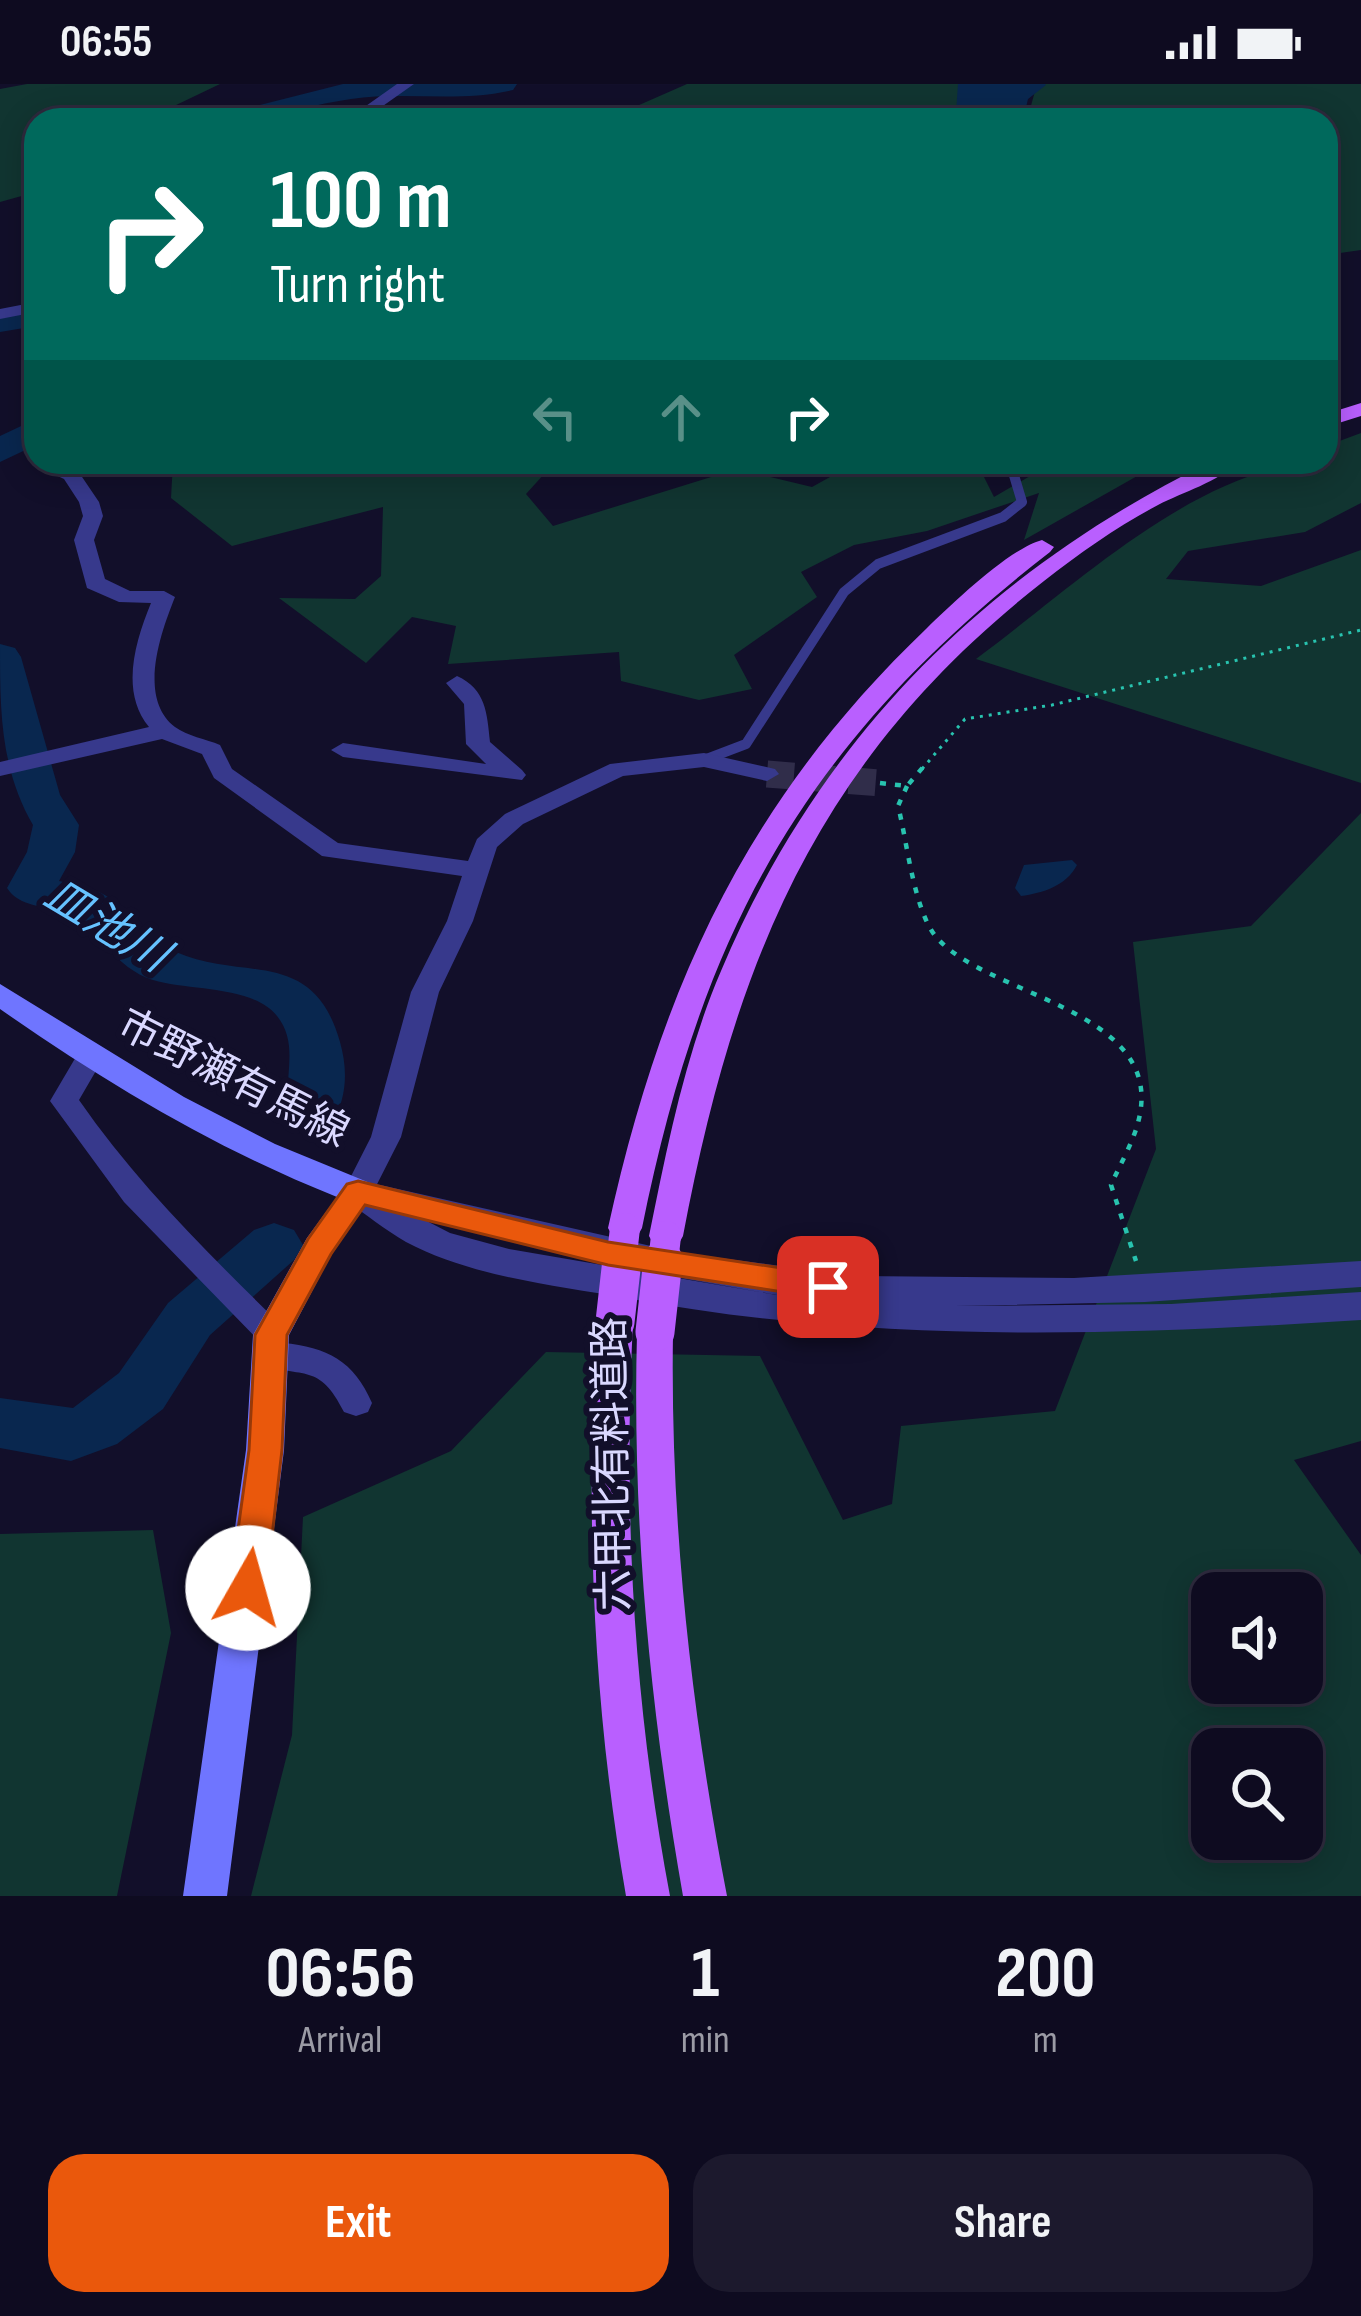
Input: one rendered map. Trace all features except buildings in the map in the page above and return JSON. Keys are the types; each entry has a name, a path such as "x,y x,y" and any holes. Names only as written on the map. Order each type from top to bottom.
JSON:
{"main road":[{"name":"六甲北有料道路","path":"648,1896 615,1676 605,1458 625,1228 639,1146 709,948 746,873 861,705 943,622 1002,574 1065,530 1165,474"},
{"name":"六甲北有料道路","path":"705,1896 683,1783 655,1564 655,1332 681,1154 735,974 806,832 872,734 947,649 1030,579 1148,502 1203,474"},
{"name":"市野瀬有馬線","path":"0,994 140,1090 277,1160 358,1192 319,1247 271,1345 266,1450 205,1896"}],"street":[{"path":"371,108 405,86"},
{"path":"69,474 93,516 84,540 95,583 127,597 164,597 149,632 146,658 146,697 164,730"},
{"path":"457,682 475,703 478,745 521,786 514,819"},
{"path":"0,769 164,730 212,750 222,773 332,850 473,870"},
{"path":"343,750 514,775"},
{"path":"358,1192 386,1137 425,992 460,921 473,870 486,844 514,819 618,769 704,760 766,774"},
{"path":"90,1058 64,1101 92,1145 271,1345 330,1364 349,1381 356,1402"},
{"path":"358,1192 608,1254 787,1284 988,1294 1361,1274"},
{"path":"358,1192 422,1235 503,1258 705,1303 800,1315 990,1324 1361,1306"}],"lane":[{"path":"704,760 746,744 844,592 878,564 1003,517 1022,502 1017,474"}],"path":[{"path":"1147,1288 1111,1185 1136,1128 1142,1102 1139,1075 1108,1033 958,960 934,937 924,922 918,872 898,806 907,786 965,718 1052,705 1361,630"},
{"path":"880,783 907,786"}],"green space":[{"path":"27,84 220,84 173,108 24,108 24,195 0,202 0,89"},
{"path":"687,84 960,84 958,108 632,108"},
{"path":"1037,84 1361,84 1361,250 1338,253 1338,108 1030,108"},
{"path":"1361,433 1361,503 1305,532 1188,551 1166,579 1261,586 1361,550 1361,783 976,659 1097,565 1187,505 1261,474 1338,474 1338,442"},
{"path":"172,474 544,474 526,494 553,526 721,474 758,474 812,487 835,474 982,474 994,497 1033,474 1141,474 1024,540 1039,493 927,531 854,545 801,572 817,597 734,655 752,689 699,700 621,681 619,652 448,664 456,626 412,617 366,663 279,598 355,599 381,576 383,507 232,546 171,498"},
{"path":"1361,813 1361,1441 1294,1460 1361,1555 1361,1896 251,1896 292,1735 303,1517 451,1451 546,1352 760,1356 843,1520 892,1504 901,1426 1055,1411 1156,1149 1133,942 1251,926"},
{"path":"153,1530 171,1633 117,1896 0,1896 0,1534"}],"water":[{"path":"958,84 1046,85 1028,99 1026,108 956,108"},
{"path":"1072,860 1077,865 1053,887 1021,896 1015,888 1024,865"}],"waterway":[{"path":"281,108 352,90 465,90 503,84"},
{"path":"0,322 24,318"},
{"name":"皿池川","path":"0,451 24,437"},
{"name":"皿池川","path":"0,657 37,795 56,825 51,852 31,888 86,905 135,949 166,967 250,981 287,996 300,1009 316,1050 313,1109"},
{"name":"皿池川","path":"0,1423 71,1435 95,1426 141,1391 189,1319 274,1245"}],"tunnel":[{"path":"767,774 880,783"}],"route":[{"path":"248,1588 266,1450 271,1335 319,1247 358,1192 608,1254 710,1273 828,1287"}]}
